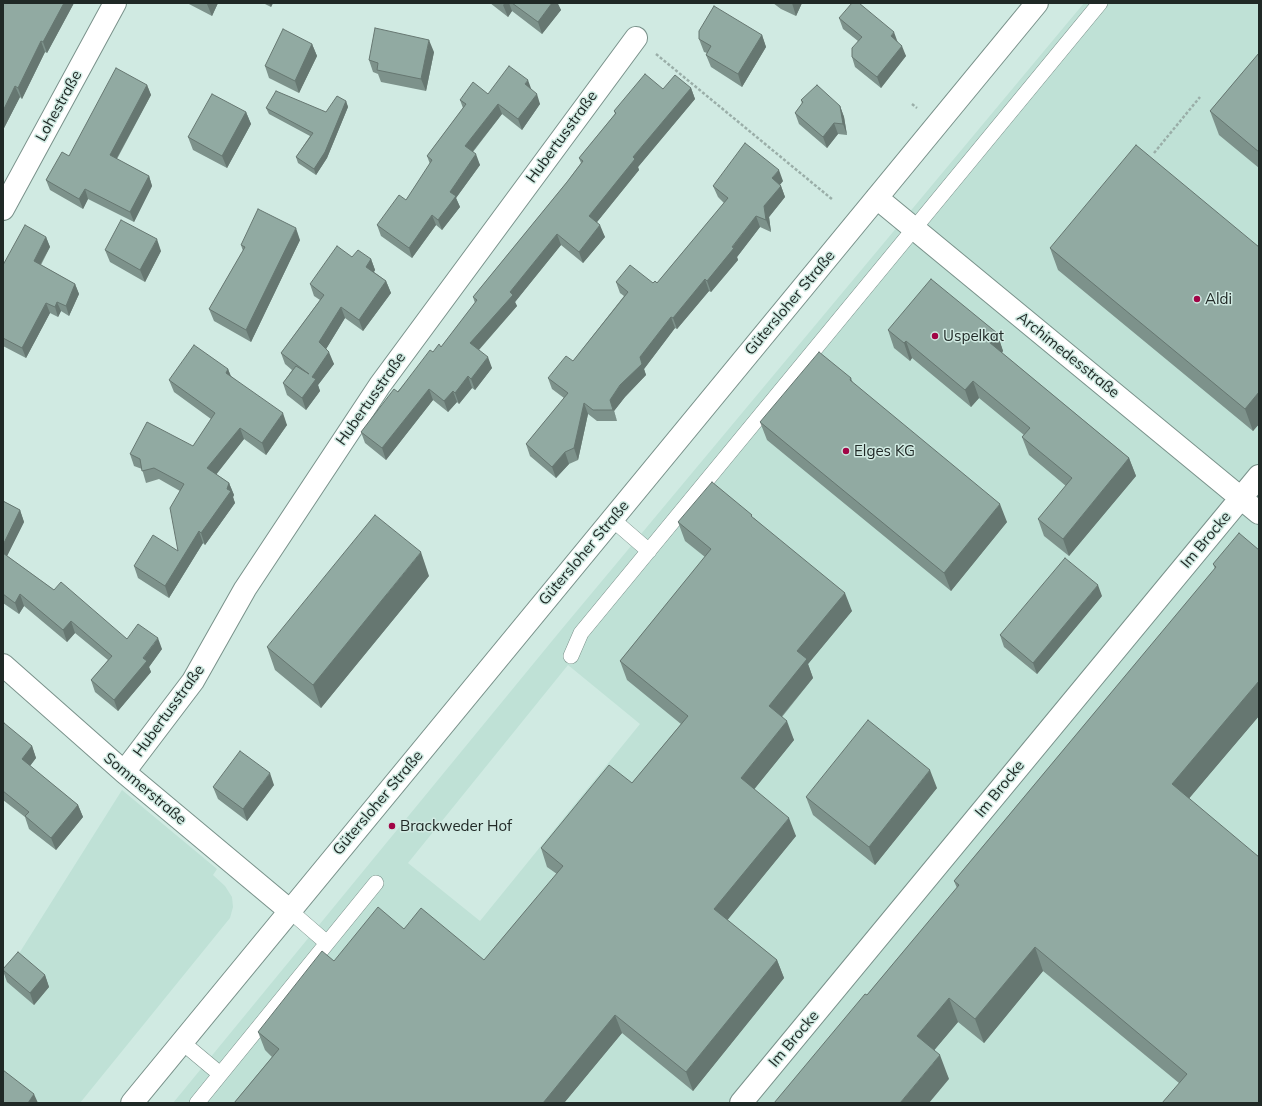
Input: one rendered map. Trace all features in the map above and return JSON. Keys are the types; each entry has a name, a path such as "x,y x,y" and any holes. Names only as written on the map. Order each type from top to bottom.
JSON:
{"street":[{"name":"Lohestraße","path":"3,209 115,3"},
{"name":"Gütersloher Straße","path":"132,1103 183,1043 289,910 1037,3"},
{"name":"Hubertusstraße","path":"124,772 193,681 245,589 380,384 636,38"},
{"name":"Archimedesstraße","path":"877,198 1259,513"},
{"name":"Im Brocke","path":"741,1103 1259,476"},
{"name":"Sommerstraße","path":"3,665 124,772 289,910"}],"lane":[{"path":"571,656 581,633 1100,3"},
{"path":"612,519 649,551"},
{"path":"197,1103 376,883"},
{"path":"289,910 327,943"},
{"path":"183,1043 220,1074"}],"path":[{"path":"636,38 833,200"},
{"path":"1154,154 1200,97"}],"shaded area":[{"path":"1084,3 1259,3 1259,1103 173,1103 561,630","holes":["568,665 640,724 480,921 408,863"]},
{"path":"122,790 217,869 213,875 225,886 232,897 233,907 230,918 80,1103 3,1103 3,979"}],"building":[{"path":"3,3 64,3 43,42 41,41 18,88 15,86 3,111"},
{"path":"512,3 552,3 538,22"},
{"path":"852,3 859,3 894,32 891,36 902,46 877,77 852,57 852,48 862,37 839,18"},
{"path":"714,6 762,35 738,74 706,55 711,46 699,39 699,31"},
{"path":"375,28 429,40 421,79 377,70 378,63 369,60"},
{"path":"283,29 312,44 295,81 265,66"},
{"path":"1259,53 1259,152 1210,111"},
{"path":"509,66 528,80 525,84 537,94 518,119 498,104 465,146 476,154 450,192 456,196 438,220 432,215 409,248 377,225 399,195 406,200 432,160 427,156 466,104 460,100 473,82 488,94"},
{"path":"116,68 147,85 110,155 149,176 130,212 85,189 79,199 46,180 62,152 69,156"},
{"path":"645,74 663,89 675,75 691,88 633,157 635,159 589,216 600,225 579,252 557,234 510,292 513,295 470,343 488,357 471,379 468,376 455,393 453,391 444,401 429,389 382,448 361,432 394,389 398,392 430,350 433,352 439,344 441,347 477,300 473,297 567,182 583,161 579,158 616,113 614,111"},
{"path":"817,85 840,106 843,124 834,123 823,137 795,113 803,102 801,100"},
{"path":"276,91 326,112 337,96 346,101 325,152 314,169 296,157 313,133 266,108"},
{"path":"212,94 246,112 222,156 188,137"},
{"path":"745,143 779,170 772,178 781,186 764,206 766,220 756,216 732,247 734,248 707,281 705,279 673,318 671,317 640,357 642,364 620,385 610,400 613,410 593,410 584,403 574,448 565,452 552,467 526,444 568,393 548,378 566,356 573,361 628,292 616,282 630,265 653,283 655,281 657,283 728,198 713,186"},
{"path":"1136,145 1259,247 1259,392 1245,409 1050,248"},
{"path":"258,209 296,228 246,330 209,309 245,247 241,245"},
{"path":"121,220 157,239 140,270 105,250"},
{"path":"25,225 46,237 34,261 75,284 66,306 57,302 55,307 46,303 22,348 3,338 3,265"},
{"path":"337,246 352,257 358,250 371,259 366,267 386,281 359,320 341,307 319,342 329,352 312,377 316,379 302,398 283,383 296,366 309,374 281,353 324,295 310,284"},
{"path":"931,279 997,333 989,342 1129,458 1063,539 1038,519 1072,478 1022,437 1030,428 973,381 965,390 906,341 904,343 888,330"},
{"path":"194,345 228,369 226,373 283,413 262,443 240,428 207,468 229,483 227,489 231,491 201,533 199,531 165,586 134,566 153,535 178,551 170,508 184,484 154,468 142,471 140,459 130,454 147,422 193,446 215,413 169,380"},
{"path":"819,352 851,378 850,380 1000,504 944,573 760,422"},
{"path":"712,482 845,593 797,651 807,659 769,706 787,721 741,778 789,818 714,909 777,960 686,1072 615,1015 543,1103 234,1103 279,1049 258,1032 322,951 334,961 378,907 404,929 421,908 484,960 563,866 541,848 609,765 632,783 688,716 620,661 711,549 678,522"},
{"path":"3,501 20,510 3,545"},
{"path":"375,515 421,552 313,685 267,647"},
{"path":"1239,533 1259,550 1259,681 1172,784 1259,857 1259,1103 1162,1103 1187,1074 1035,947 975,1019 949,998 917,1036 940,1055 900,1103 774,1103 959,885 954,881 1216,567 1213,564"},
{"path":"3,553 54,590 61,582 127,639 138,624 158,638 143,658 147,661 114,700 91,680 112,656 71,621 63,630 20,594 15,603 3,594"},
{"path":"1065,558 1098,585 1033,663 1000,635"},
{"path":"868,720 930,770 869,847 806,797"},
{"path":"4,723 32,746 22,759 78,805 51,838 25,816 29,812 3,791"},
{"path":"240,751 270,773 243,809 213,787"},
{"path":"18,952 45,975 30,993 3,970"},
{"path":"3,1070 34,1094 28,1103 3,1103"}],"place":[{"name":"Aldi","path":"1197,299"},
{"name":"Uspelkat","path":"935,336"},
{"name":"Elges KG","path":"846,451"},
{"name":"Brackweder Hof","path":"392,826"}]}
